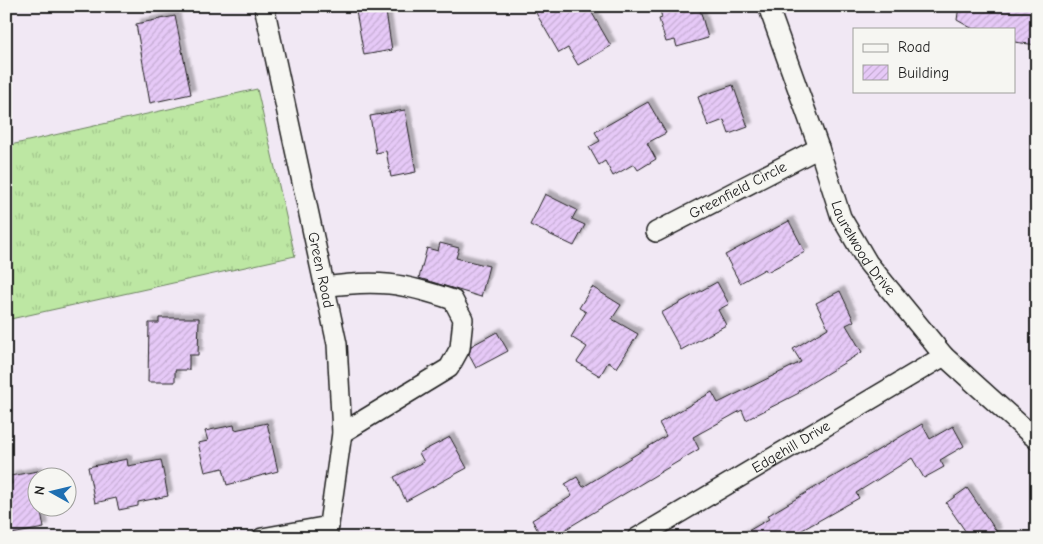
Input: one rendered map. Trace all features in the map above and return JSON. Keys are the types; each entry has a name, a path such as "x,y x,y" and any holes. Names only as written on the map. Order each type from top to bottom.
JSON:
{"street":[{"name":"Green Road","path":"264,6 337,344 342,433 328,532"},
{"name":"Laurelwood Drive","path":"768,6 819,148 841,217 864,255 898,301 944,356 1037,440"},
{"name":"Greenfield Circle","path":"656,232 819,148"},
{"path":"324,287 379,282 420,289 453,300 463,319 460,348 449,368 342,433"},
{"name":"Edgehill Drive","path":"637,538 944,356"},
{"path":"262,538 328,532"}],"green space":[{"path":"257,89 295,256 6,320 6,146"}],"building":[{"path":"355,6 385,6 392,50 364,55"},
{"path":"532,6 588,6 611,46 578,65 568,48 559,53"},
{"path":"659,6 699,6 708,38 677,47 675,40 666,42 659,19 662,18"},
{"path":"959,6 1012,8 1013,6 1037,6 1037,45 1016,42 1016,28 971,28 957,20"},
{"path":"175,16 191,94 150,103 136,24"},
{"path":"733,85 748,127 729,134 724,120 708,126 698,97"},
{"path":"648,102 666,133 647,143 656,159 638,170 634,164 613,176 605,161 599,165 589,147 600,141 595,132"},
{"path":"405,110 416,172 391,177 386,151 376,153 370,116"},
{"path":"545,194 577,210 572,219 585,225 574,246 530,225"},
{"path":"789,221 805,252 767,272 765,269 740,283 725,255"},
{"path":"440,243 459,248 456,258 489,266 481,297 419,278 427,248 438,251"},
{"path":"717,282 729,304 718,310 726,325 681,350 661,313"},
{"path":"592,287 621,305 612,319 638,334 617,368 608,362 600,376 577,362 587,347 571,337 586,312 579,308"},
{"path":"840,291 854,321 846,325 862,352 798,391 799,393 746,420 742,410 693,437 699,449 551,538 542,538 532,520 572,496 565,484 577,477 583,487 666,436 659,423 712,392 718,403 801,362 793,349 828,328 816,303"},
{"path":"159,318 199,318 198,355 189,355 189,370 175,370 175,382 148,382 149,323 159,323"},
{"path":"497,332 508,351 476,368 469,355 471,346"},
{"path":"267,423 278,471 227,485 223,468 205,472 198,443 208,441 205,431 234,425 235,430"},
{"path":"922,424 930,439 953,426 964,446 940,460 944,467 924,478 912,458 856,493 859,498 788,538 736,538 769,519 767,516"},
{"path":"450,437 467,468 406,501 394,477 424,462 419,453"},
{"path":"127,459 128,466 161,460 168,496 138,502 138,506 119,510 116,498 95,503 88,467"},
{"path":"28,473 28,516 42,516 44,528 6,535 6,485 12,484 10,476"},
{"path":"967,488 997,532 988,538 970,538 946,503"}]}
